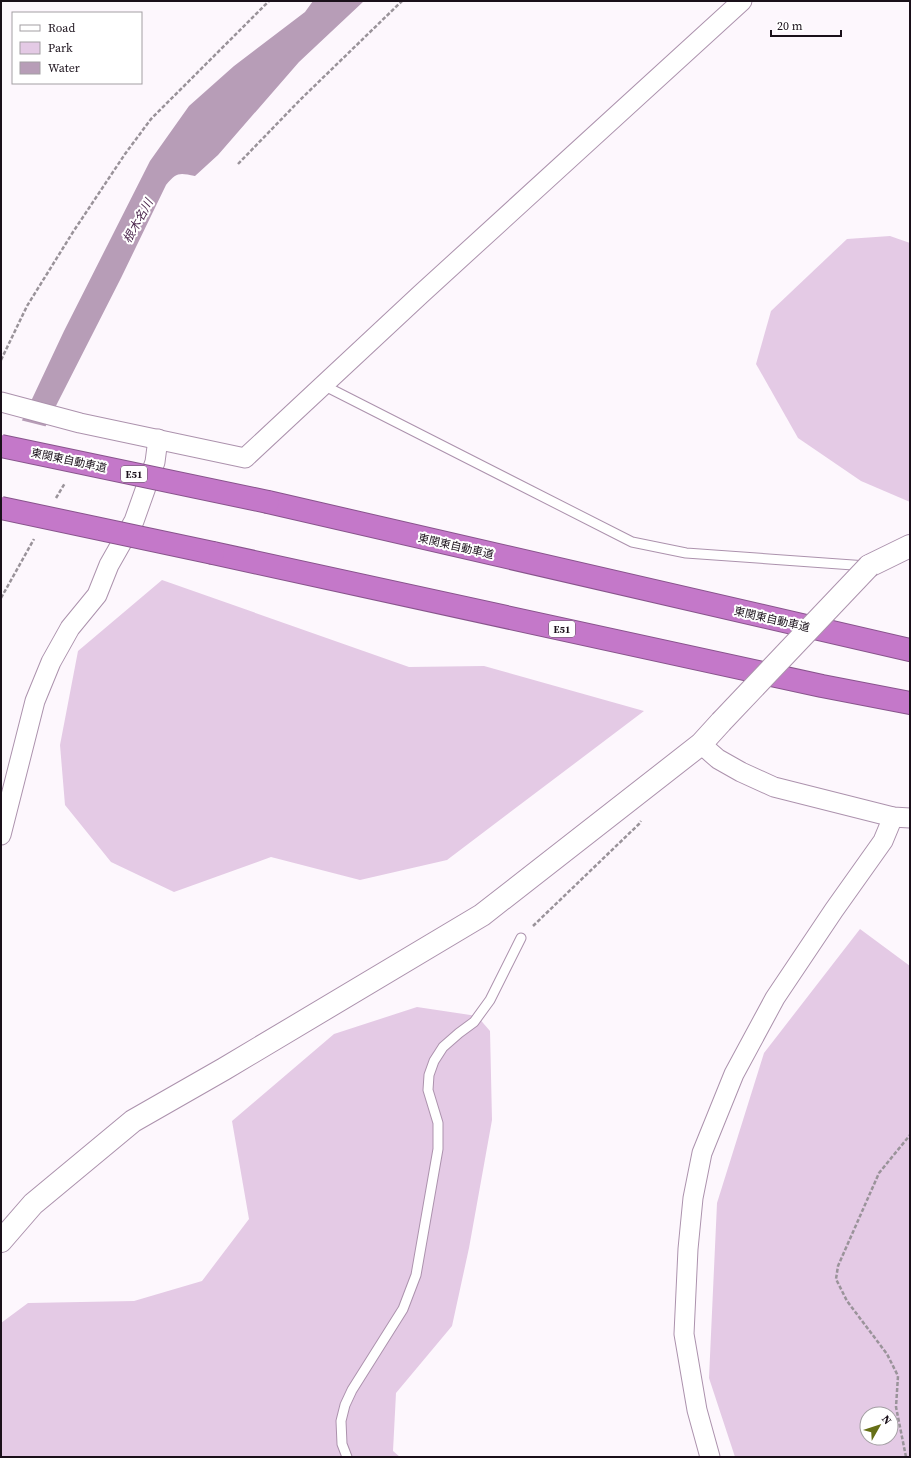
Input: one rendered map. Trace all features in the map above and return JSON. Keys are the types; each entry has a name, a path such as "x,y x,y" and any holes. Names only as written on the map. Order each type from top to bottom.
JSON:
{"highway":[{"name":"東関東自動車道","path":"1,446 268,502 910,650"},
{"name":"E51","path":"1,508 822,686 910,703"}],"street":[{"path":"1,402 80,423 245,458 421,294 742,1"},
{"path":"1,835 35,701 51,662 70,628 97,596 109,565 134,521 155,462 158,439"},
{"path":"1,1241 33,1204 133,1121 482,915 701,744 868,566 910,546"},
{"path":"701,744 724,762 774,788 901,818 834,910 775,998 734,1074 702,1153 693,1198 688,1249 684,1334 696,1410 710,1457"}],"lane":[{"path":"323,385 632,542 686,553 868,566"},
{"path":"347,1457 342,1444 341,1421 345,1405 352,1390 403,1309 416,1274 438,1149 438,1123 428,1090 429,1075 434,1061 443,1047 474,1022 490,1000 521,938"}],"path":[{"path":"1,360 27,306 73,232 125,154 152,119 269,1"},
{"path":"238,164 301,99 402,1"},
{"path":"521,938 640,824 645,811 639,793"},
{"path":"906,1457 896,1407 898,1376 887,1354 847,1301 836,1279 838,1266 879,1173 910,1135"}],"green space":[{"path":"890,236 910,243 910,502 861,481 798,438 756,364 771,311 847,239"},
{"path":"162,580 409,667 484,666 644,711 447,860 360,880 271,857 174,892 111,862 65,805 60,745 78,651"},
{"path":"860,929 910,966 910,1457 735,1457 709,1378 717,1203 764,1053"},
{"path":"417,1007 477,1016 490,1031 492,1120 469,1248 452,1326 396,1393 393,1451 400,1457 1,1457 1,1323 28,1303 134,1301 202,1281 249,1219 232,1121 334,1034"}],"water":[{"name":"根木名川","path":"313,1 364,1 299,62 218,155 195,176 179,174 166,185 121,278 1,514 1,465 64,331 150,161 189,106 234,66 305,12"}],"pier":[{"path":"20,420 48,427 3,515 1,516 1,460"}]}
